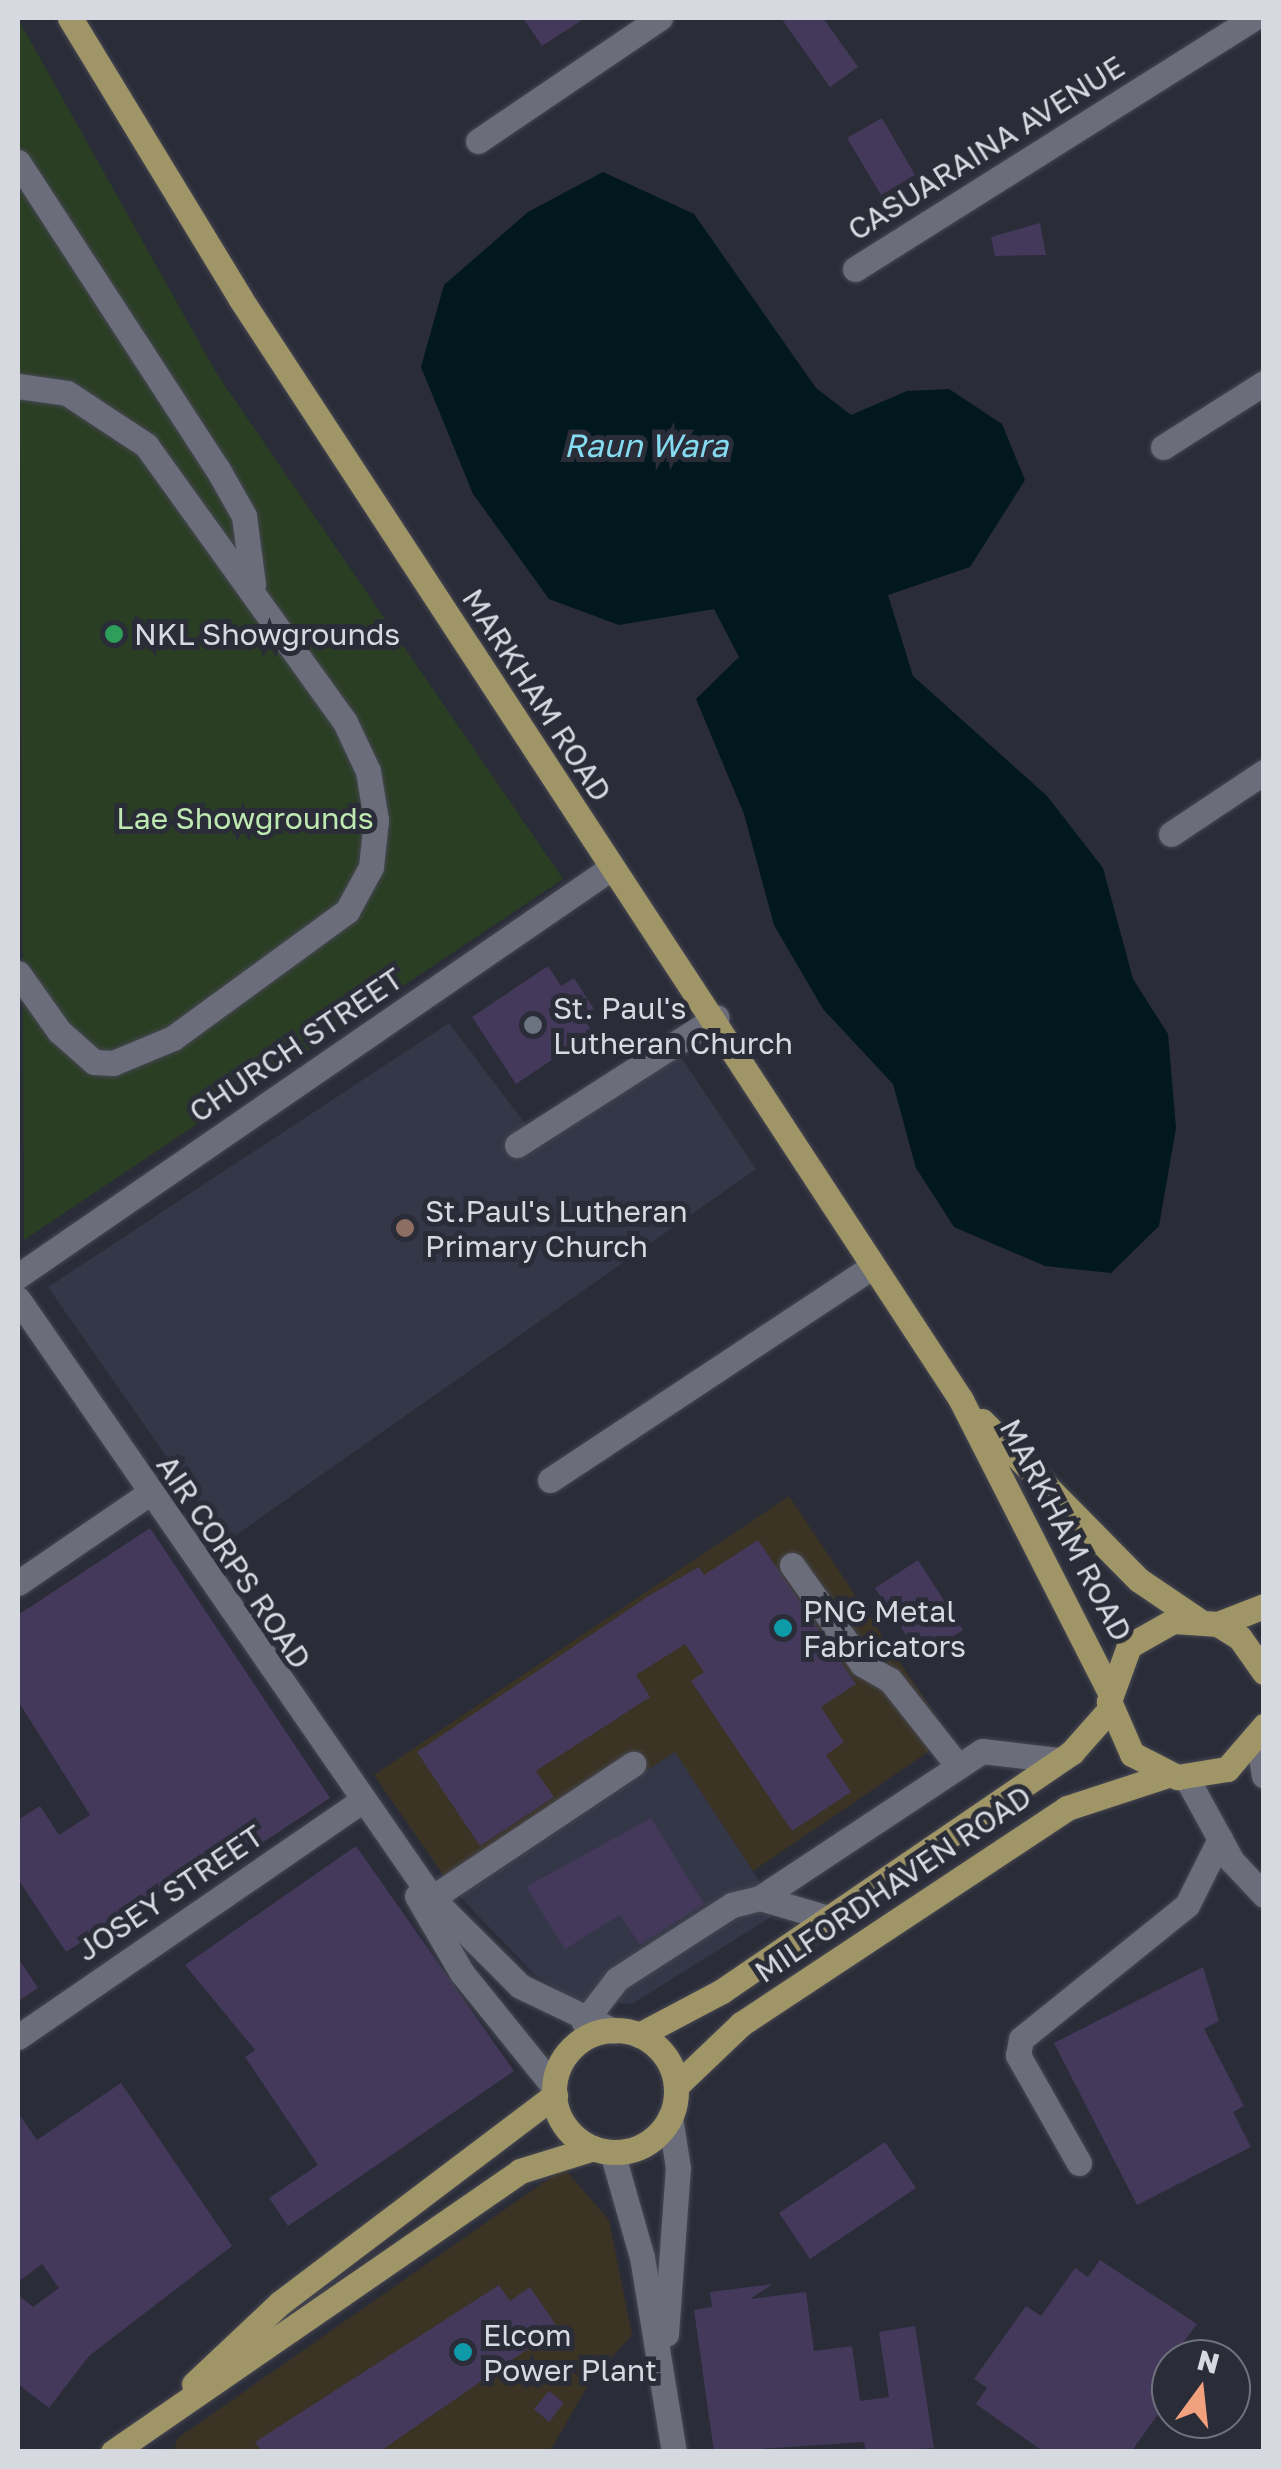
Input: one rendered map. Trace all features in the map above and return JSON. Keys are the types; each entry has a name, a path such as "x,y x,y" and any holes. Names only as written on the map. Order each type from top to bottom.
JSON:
{"main road":[{"name":"MARKHAM ROAD","path":"70,18 611,868 718,1017 961,1400 1110,1701 1132,1754 1177,1776"},
{"name":"MARKHAM ROAD","path":"961,1400 1139,1580 1240,1638 1264,1672"},
{"path":"1110,1701 1129,1646 1161,1626 1208,1622 1264,1606"},
{"name":"MILFORDHAVEN ROAD","path":"626,2033 828,1918 1059,1760 1110,1701"},
{"name":"MILFORDHAVEN ROAD","path":"676,2086 741,2024 1067,1808 1177,1776 1227,1769 1261,1732"},
{"path":"114,2452 180,2398 280,2303 554,2091 568,2051 626,2033 665,2055 676,2086 670,2117 656,2136 520,2171 269,2348 180,2398"},
{"path":"554,2091 564,2124 603,2150"}],"street":[{"path":"478,141 660,18"},
{"name":"CASUARAINA AVENUE","path":"855,269 1254,18"},
{"path":"18,162 218,468 244,516 254,589"},
{"path":"1164,447 1264,383"},
{"path":"18,386 67,393 146,446 254,589 368,771 370,867 346,911 172,1038 113,1063 94,1062 58,1031 18,973"},
{"path":"1171,834 1264,772"},
{"name":"CHURCH STREET","path":"18,1276 611,868"},
{"path":"517,1145 718,1017"},
{"path":"550,1480 873,1266"},
{"name":"AIR CORPS ROAD","path":"18,1299 359,1804 432,1898 520,1986 584,2022 626,2033"},
{"path":"18,1583 148,1494"},
{"path":"792,1565 862,1664 890,1680 958,1766"},
{"path":"1261,1732 1264,1776"},
{"path":"584,2022 617,1979 732,1905 760,1898 982,1751 1059,1760"},
{"path":"432,1898 633,1764"},
{"path":"1177,1776 1264,1895"},
{"name":"JOSEY STREET","path":"18,2037 359,1804"},
{"path":"1079,2163 1018,2055 1021,2039 1186,1905 1220,1839"},
{"name":"AIR CORPS ROAD","path":"401,1860 444,1948 554,2091"},
{"path":"760,1898 828,1918"},
{"path":"665,2384 678,2181 670,2117"},
{"path":"603,2150 665,2384 674,2452"}],"shaded area":[{"name":"St.Paul's Lutheran Primary Church","path":"449,1023 542,1146 679,1054 756,1169 226,1542 48,1287"},
{"path":"789,1496 950,1737 753,1871 675,1752 456,1893 374,1775"},
{"path":"676,1751 779,1912 632,2004 574,2000 534,1974 456,1893"},
{"path":"564,2168 609,2220 632,2335 591,2380 550,2451 173,2452 178,2438"}],"green space":[{"name":"Lae Showgrounds","path":"18,19 217,374 563,879 24,1240"}],"water":[{"name":"Raun Wara","path":"603,172 694,214 816,388 851,415 907,391 949,389 1002,424 1025,480 970,567 888,595 913,676 1047,796 1103,868 1133,979 1168,1034 1176,1128 1159,1226 1111,1273 1045,1266 954,1227 916,1168 893,1084 823,1009 774,925 744,814 696,699 739,657 714,609 619,625 549,599 473,494 421,367 444,285 528,212"}],"building":[{"path":"523,18 585,18 542,46"},
{"path":"781,18 823,18 858,67 830,87"},
{"path":"882,118 915,175 881,195 847,138"},
{"path":"1040,223 1046,255 995,256 991,237"},
{"name":"St. Paul's Lutheran Church","path":"548,966 561,986 574,978 594,1009 582,1017 593,1032 516,1084 472,1017"},
{"path":"150,1528 330,1798 244,1855 236,1843 66,1952 18,1879 18,1820 40,1806 59,1835 90,1815 18,1701 18,1615"},
{"path":"758,1540 856,1684 821,1707 844,1742 826,1755 851,1792 792,1831 691,1681 704,1672 685,1644 636,1675 650,1697 536,1771 554,1797 480,1846 417,1752 650,1595 699,1567 704,1575"},
{"path":"918,1560 963,1630 921,1658 875,1588"},
{"path":"651,1818 704,1904 640,1945 620,1915 565,1949 526,1887"},
{"path":"356,1846 514,2071 288,2226 269,2198 318,2165 245,2057 255,2050 185,1965"},
{"path":"18,1958 38,1988 18,2001"},
{"path":"1203,1967 1219,2021 1204,2029 1244,2106 1233,2112 1251,2147 1137,2205 1054,2043"},
{"path":"121,2083 232,2246 89,2356 49,2408 18,2384 18,2295 33,2307 59,2288 42,2264 18,2282 18,2113 37,2140"},
{"path":"885,2142 916,2188 810,2259 779,2213"},
{"path":"1100,2260 1197,2324 1186,2339 1151,2339 1151,2424 1131,2452 1044,2452 976,2404 987,2388 974,2379 1026,2306 1041,2316 1075,2268 1088,2277"},
{"path":"773,2284 750,2299 806,2292 814,2351 852,2346 860,2401 889,2397 879,2332 915,2326 934,2448 866,2452 864,2442 714,2452 694,2310 712,2307 710,2292"},
{"name":"Elcom Power Plant","path":"499,2285 510,2301 530,2287 558,2328 379,2452 262,2452 255,2442"},
{"path":"549,2391 564,2403 549,2422 534,2409"}],"place":[{"name":"NKL Showgrounds","path":"114,634"},
{"name":"St. Paul's Lutheran Church","path":"533,1025"},
{"name":"St.Paul's Lutheran Primary Church","path":"405,1228"},
{"name":"PNG Metal Fabricators","path":"783,1628"},
{"name":"Elcom Power Plant","path":"463,2352"}]}
